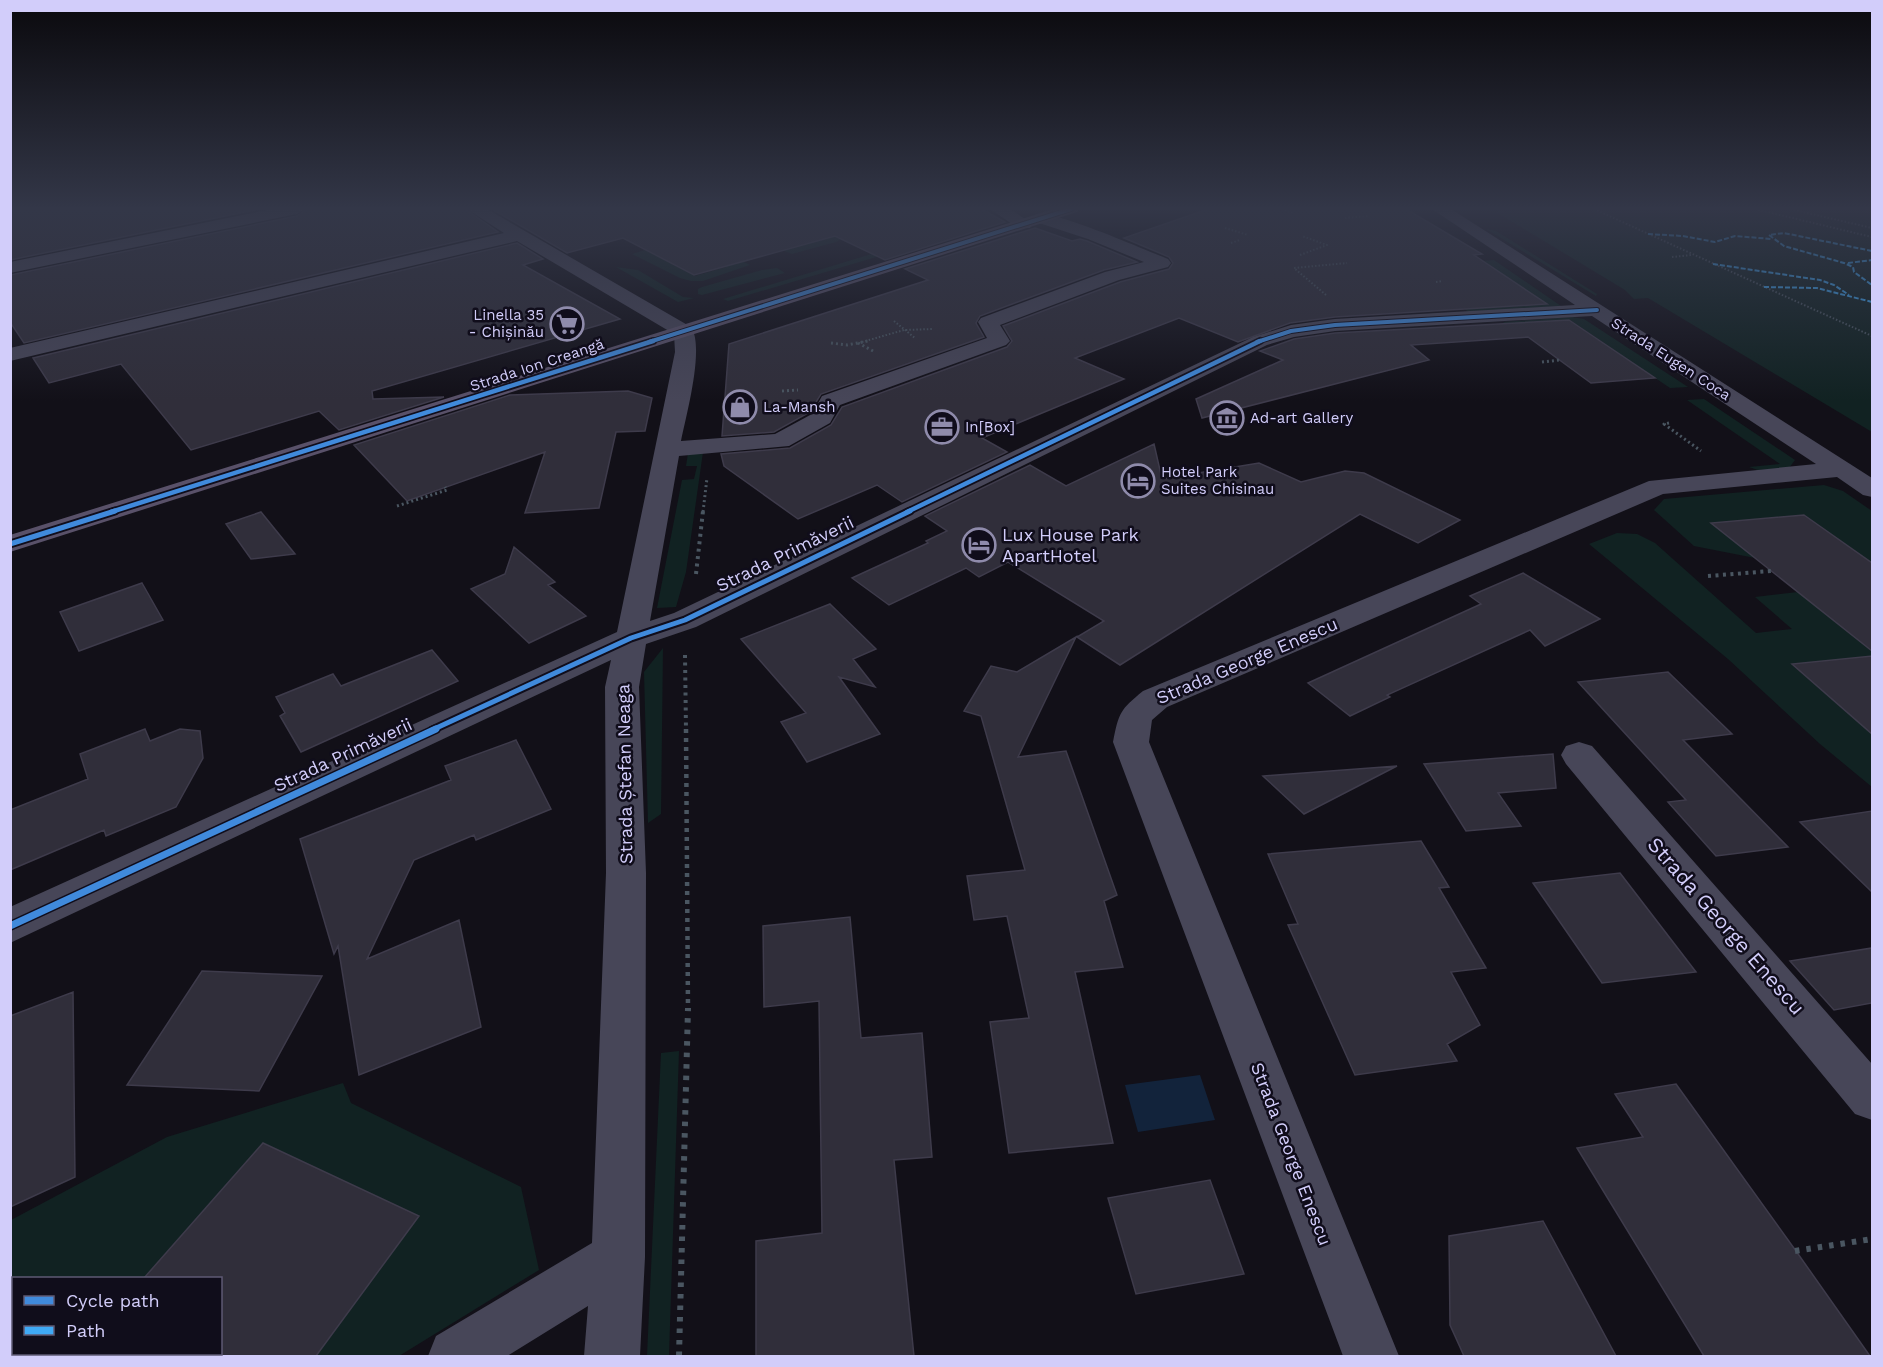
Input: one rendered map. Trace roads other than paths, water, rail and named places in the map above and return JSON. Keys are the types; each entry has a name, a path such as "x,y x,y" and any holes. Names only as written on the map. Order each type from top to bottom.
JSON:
{"main road":[{"name":"Strada Ion Creangă","path":"10,544 869,273"}],"street":[{"path":"10,355 359,273"},
{"path":"584,273 684,331"},
{"path":"669,449 780,441 822,418 830,401 999,341 988,322 1124,273"},
{"name":"Strada Eugen Coca","path":"1539,273 1872,489"},
{"name":"Strada Primăverii","path":"10,926 631,638 685,620 1245,347 1291,331 1362,324 1597,310"},
{"name":"Strada Ștefan Neaga","path":"612,1356 618,1257 626,873 622,687 686,352 684,331"},
{"name":"Strada George Enescu","path":"1371,1356 1131,742 1136,715 1155,699 1658,487 1843,470"},
{"name":"Strada George Enescu","path":"1580,755 1872,1098"},
{"path":"456,1356 618,1257"}],"water":[{"path":"1200,1075 1215,1120 1138,1132 1125,1085"}],"place":[{"name":"Linella 35 - Chișinău","path":"567,324"},
{"name":"La-Mansh","path":"740,407"},
{"name":"Ad-art Gallery","path":"1227,418"},
{"name":"In[Box]","path":"942,427"},
{"name":"Hotel Park Suites Chisinau","path":"1138,481"},
{"name":"Lux House Park ApartHotel","path":"979,545"}]}
